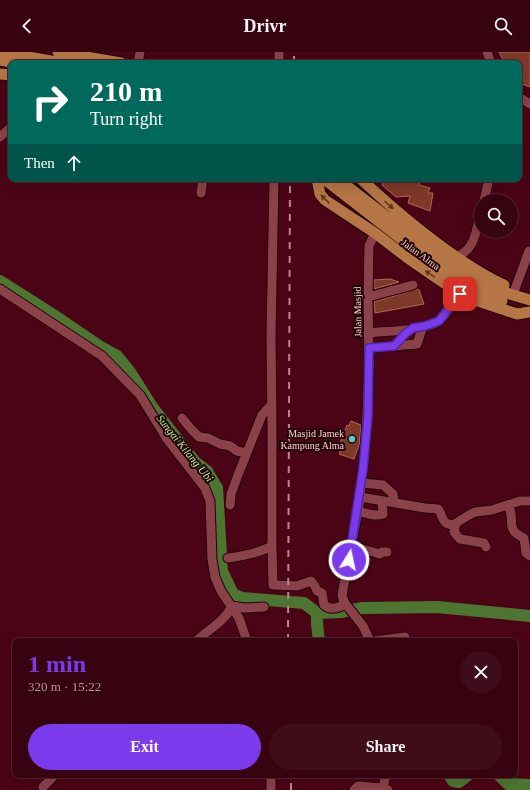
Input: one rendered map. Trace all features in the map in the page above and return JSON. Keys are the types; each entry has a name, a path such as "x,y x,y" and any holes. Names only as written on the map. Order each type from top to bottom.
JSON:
{"main road":[{"path":"1,52 45,60"},
{"path":"58,52 104,60"},
{"path":"318,182 320,194 325,200 375,233 415,264 460,294 517,314 530,311"},
{"name":"Jalan Alma","path":"328,182 439,268 530,311"},
{"name":"Jalan Alma","path":"342,182 445,262 484,290 530,299"},
{"path":"364,182 397,212 456,257 489,278 523,292 530,299"}],"street":[{"path":"0,137 8,130"},
{"path":"201,193 202,182"},
{"path":"274,182 270,336 273,585 297,586 311,581 316,586 317,591 322,593 323,602 326,607 330,609 339,608 346,604 363,626 368,638"},
{"path":"486,194 488,182"},
{"name":"Jalan Masjid","path":"346,604 342,595 358,511 368,416 369,246 375,233"},
{"path":"456,257 468,250 474,237"},
{"path":"515,289 530,251"},
{"path":"368,297 413,285"},
{"path":"0,289 102,356 140,395 167,439 205,488 210,502 212,559 215,577 221,591 239,618 246,638"},
{"path":"368,333 413,328 425,326 435,322 442,318 460,294"},
{"path":"369,348 417,344 422,329 425,326"},
{"path":"394,346 413,328"},
{"path":"230,505 231,494 246,453 262,415 272,404"},
{"path":"182,418 199,437 208,438 220,444 230,446 237,452 246,453"},
{"path":"362,483 385,487 393,494 394,502"},
{"path":"360,497 438,509 442,520 446,524 454,525 476,512 492,510 520,501 530,501"},
{"path":"358,511 381,516 383,514 382,501"},
{"path":"508,505 511,510 512,516 510,523 513,530 515,533 528,539 526,553 530,556"},
{"path":"456,523 454,532 460,539 479,541 484,543 486,547"},
{"path":"228,558 247,555 272,546"},
{"path":"352,546 380,554 382,552 387,552"},
{"path":"232,606 244,608 264,607"},
{"path":"200,638 215,626 229,612 232,606"},
{"path":"398,638 405,637"},
{"path":"43,787 52,778"},
{"path":"271,778 271,790"},
{"path":"354,790 358,786 385,789 386,778"}],"building":[{"path":"499,52 530,52 530,87 522,84 522,60 503,60"},
{"path":"384,182 420,182 419,185 430,188 428,193 433,193 430,211 408,203 410,196 396,197 382,185"},
{"path":"390,279 399,282 374,289 374,280"},
{"path":"417,289 419,290 424,304 375,313 374,302"},
{"name":"Masjid Jamek Kampung Alma","path":"351,421 361,425 359,445 354,459 339,454 342,447 339,446 347,425 349,426"}],"waterway":[{"name":"Sungai Kilang Ubi","path":"0,281 99,346 117,356 130,372 152,407 195,462 207,471 217,488 222,571 233,594 242,598 304,603 317,613 319,638"},
{"path":"317,613 341,612 363,608 437,607 530,616"},
{"name":"Sungai Kilang Ubi","path":"451,778 453,781 459,782 464,778"},
{"name":"Sungai Kilang Ubi","path":"502,778 508,784 530,785"}],"railway":[{"path":"294,52 294,60"},
{"path":"288,638 290,182"},
{"path":"291,778 291,790"}],"place":[{"name":"Masjid Jamek Kampung Alma","path":"352,439"}],"route":[{"path":"349,560 362,482 368,416 369,348 394,346 413,328 439,321 460,294"}]}
